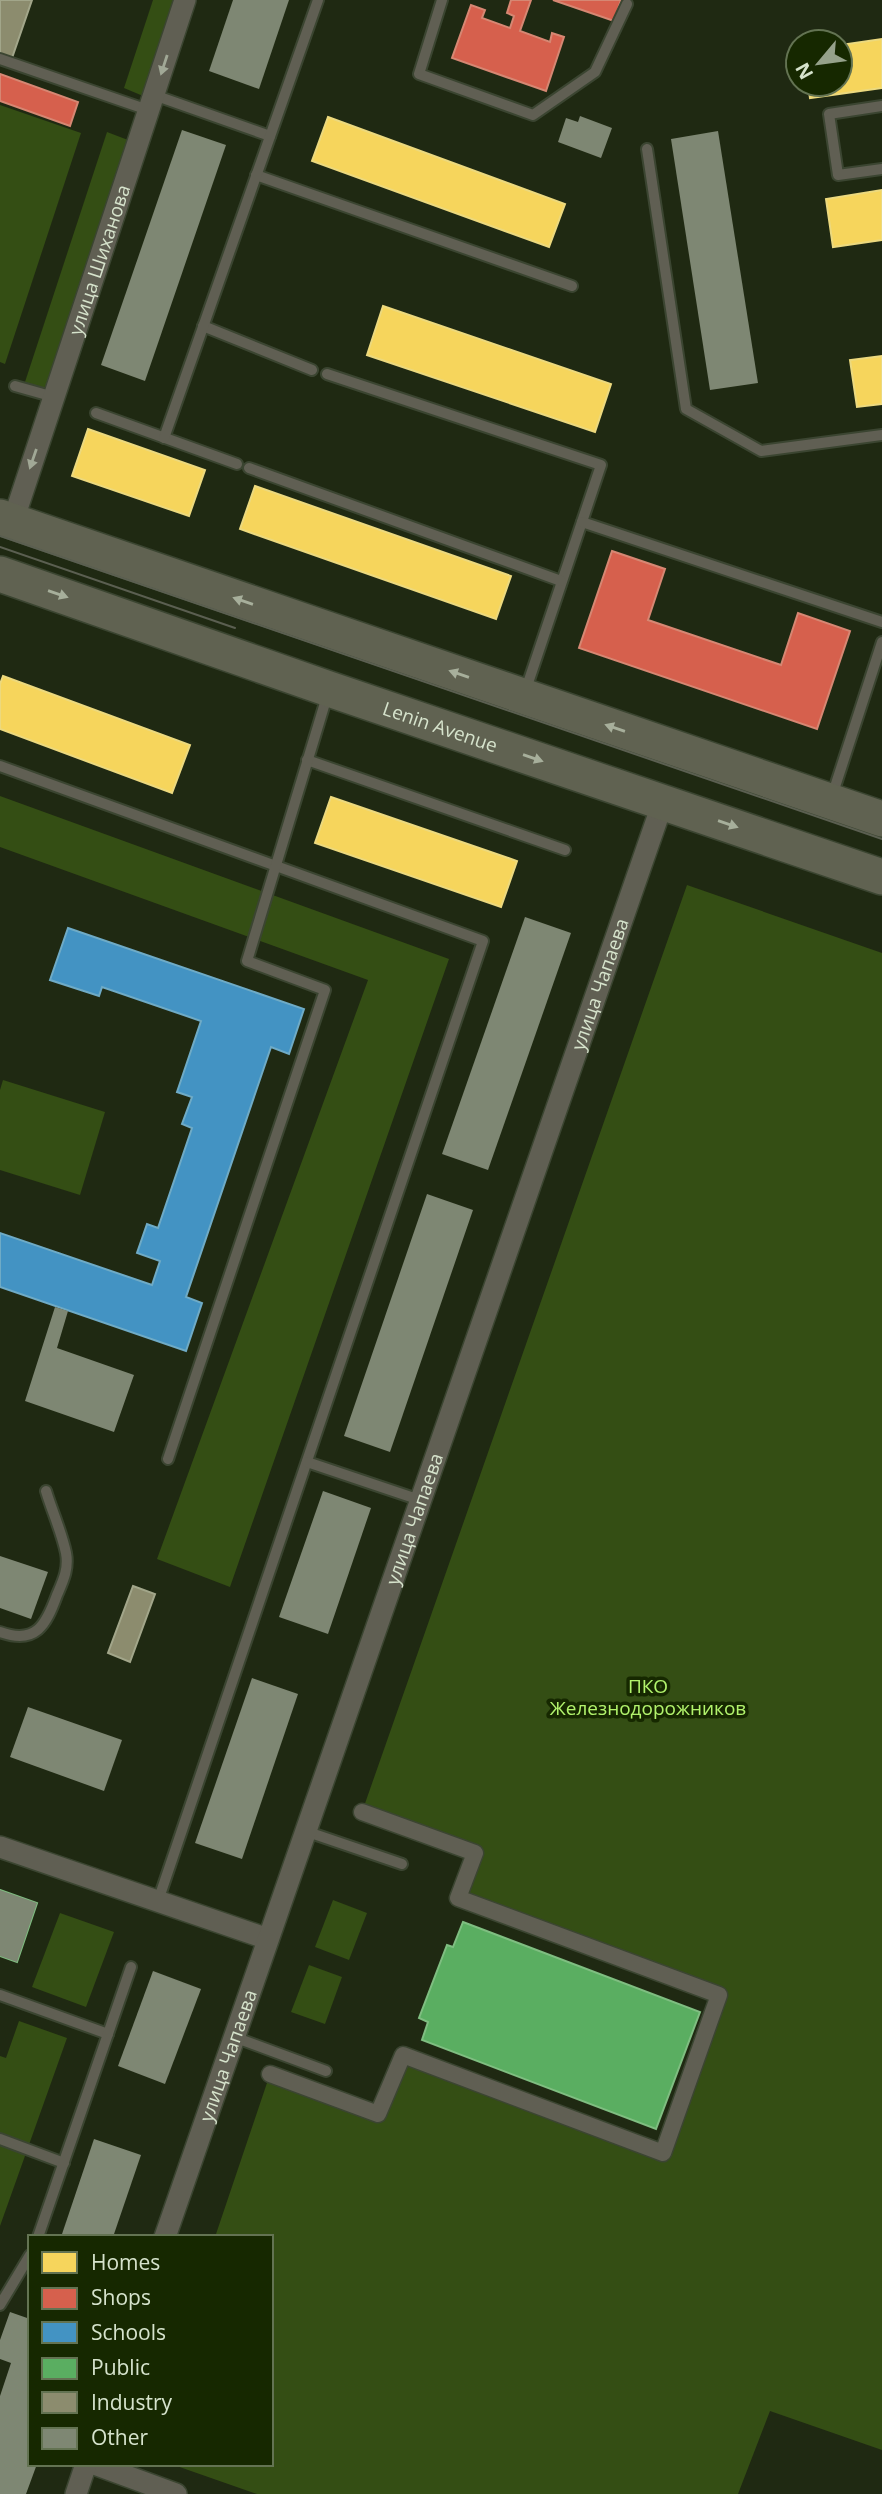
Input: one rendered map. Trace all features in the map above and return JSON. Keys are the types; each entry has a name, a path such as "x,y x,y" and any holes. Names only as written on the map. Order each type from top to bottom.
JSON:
{"highway":[{"path":"6,519 882,819"},
{"name":"Lenin Avenue","path":"0,574 882,877"},
{"path":"663,802 680,750"}],"street":[{"name":"улица Шиханова","path":"6,519 54,397 185,0"},
{"name":"улица Чапаева","path":"166,2235 663,802"},
{"path":"270,2074 378,2114 403,2055 663,2153 715,2007 719,1995 458,1898 475,1853 362,1812"},
{"path":"0,1847 268,1939"},
{"path":"76,2494 85,2466"},
{"path":"99,2466 176,2494"}],"lane":[{"path":"164,438 318,0"},
{"path":"443,0 419,74 533,115 595,72 627,4"},
{"path":"0,59 270,136"},
{"path":"882,106 829,114 838,175 882,169"},
{"path":"647,149 686,409 761,451 882,435"},
{"path":"256,175 572,286"},
{"path":"203,326 312,370"},
{"path":"327,374 601,465 523,696"},
{"path":"15,386 54,397"},
{"path":"96,413 237,464"},
{"path":"249,468 561,580"},
{"path":"582,522 882,622"},
{"path":"830,802 878,667 882,642"},
{"path":"168,1459 325,990 247,961 329,689"},
{"path":"307,760 565,850"},
{"path":"0,766 483,941 158,1901"},
{"path":"307,1462 420,1500"},
{"path":"0,1632 19,1638 37,1631 47,1622 67,1569 66,1553 46,1491"},
{"path":"306,1831 402,1864"},
{"path":"39,2235 131,1967"},
{"path":"0,1995 108,2034"},
{"path":"234,2038 326,2071"},
{"path":"0,2139 64,2163"},
{"path":"0,2305 28,2258"}],"green space":[{"path":"153,0 175,0 143,96 124,88"},
{"path":"0,105 81,133 5,364 0,362"},
{"path":"107,132 128,140 46,389 25,382"},
{"path":"0,796 449,959 230,1587 157,1559 368,980 0,847"},
{"name":"ПКО Железнодорожников","path":"687,885 882,953 882,2450 770,2411 738,2494 257,2494 177,2466 273,2466 273,2235 216,2235 270,2074 378,2114 403,2055 662,2153 719,1995 458,1898 474,1853 362,1812"},
{"path":"3,1080 105,1112 80,1195 0,1170 0,1090"},
{"path":"333,1900 367,1913 349,1960 315,1947"},
{"path":"60,1913 114,1932 86,2007 32,1987"},
{"path":"309,1965 342,1977 325,2024 291,2012"},
{"path":"19,2021 67,2038 0,2226 0,2056 6,2058"}],"building: Homes":[{"path":"882,39 882,88 854,92 854,43"},
{"path":"328,117 565,204 549,247 312,161"},
{"path":"882,190 882,240 833,247 826,199"},
{"path":"383,306 611,384 595,432 367,355"},
{"path":"882,356 882,404 857,407 850,360"},
{"path":"88,429 205,470 189,516 72,476"},
{"path":"255,486 511,576 496,619 240,529"},
{"path":"3,676 190,745 172,793 0,729 0,684"},
{"path":"331,797 517,861 501,907 315,843"}],"building: Shops":[{"path":"511,0 531,0 520,31 550,42 552,33 564,37 546,91 452,58 471,5 485,10 482,18 510,28 514,16 507,13"},
{"path":"553,0 621,0 614,21"},
{"path":"0,74 78,102 70,126 0,101"},
{"path":"612,551 665,569 648,620 781,665 798,613 850,631 817,729 579,648"}],"building: Schools":[{"path":"68,928 304,1009 289,1054 271,1047 186,1297 202,1303 186,1351 0,1287 0,1233 152,1285 160,1261 137,1253 147,1224 158,1228 192,1128 182,1124 192,1097 177,1092 201,1021 102,987 99,996 50,980"}],"building: Public":[{"path":"0,1890 37,1903 17,1962 0,1956"},
{"path":"463,1922 700,2012 656,2129 422,2040 428,2022 419,2018 447,1945 453,1947"}],"building: Industry":[{"path":"0,0 32,0 12,58 0,54"},
{"path":"133,1586 155,1594 130,1662 108,1653"}],"building: Other":[{"path":"233,0 289,0 259,89 209,71"},
{"path":"580,116 612,128 601,158 558,142 566,118 578,122"},
{"path":"182,130 226,145 145,381 101,365"},
{"path":"718,131 758,383 710,390 671,139"},
{"path":"525,917 571,933 488,1170 442,1154"},
{"path":"427,1194 473,1210 390,1452 344,1436"},
{"path":"55,1307 68,1311 57,1348 134,1375 114,1432 25,1401"},
{"path":"323,1491 371,1508 328,1634 279,1617"},
{"path":"0,1556 48,1572 31,1619 0,1608"},
{"path":"252,1678 298,1694 242,1859 195,1843"},
{"path":"28,1707 122,1740 104,1791 10,1757"},
{"path":"0,1890 37,1903 17,1962 0,1956"},
{"path":"153,1971 201,1989 165,2084 118,2066"},
{"path":"94,2139 141,2155 114,2235 62,2235"},
{"path":"10,2312 28,2318 28,2466 36,2466 26,2494 0,2494 0,2396 11,2363 0,2359 0,2340"}],"tram line":[{"path":"0,536 882,839"},
{"path":"0,547 235,628"}]}
